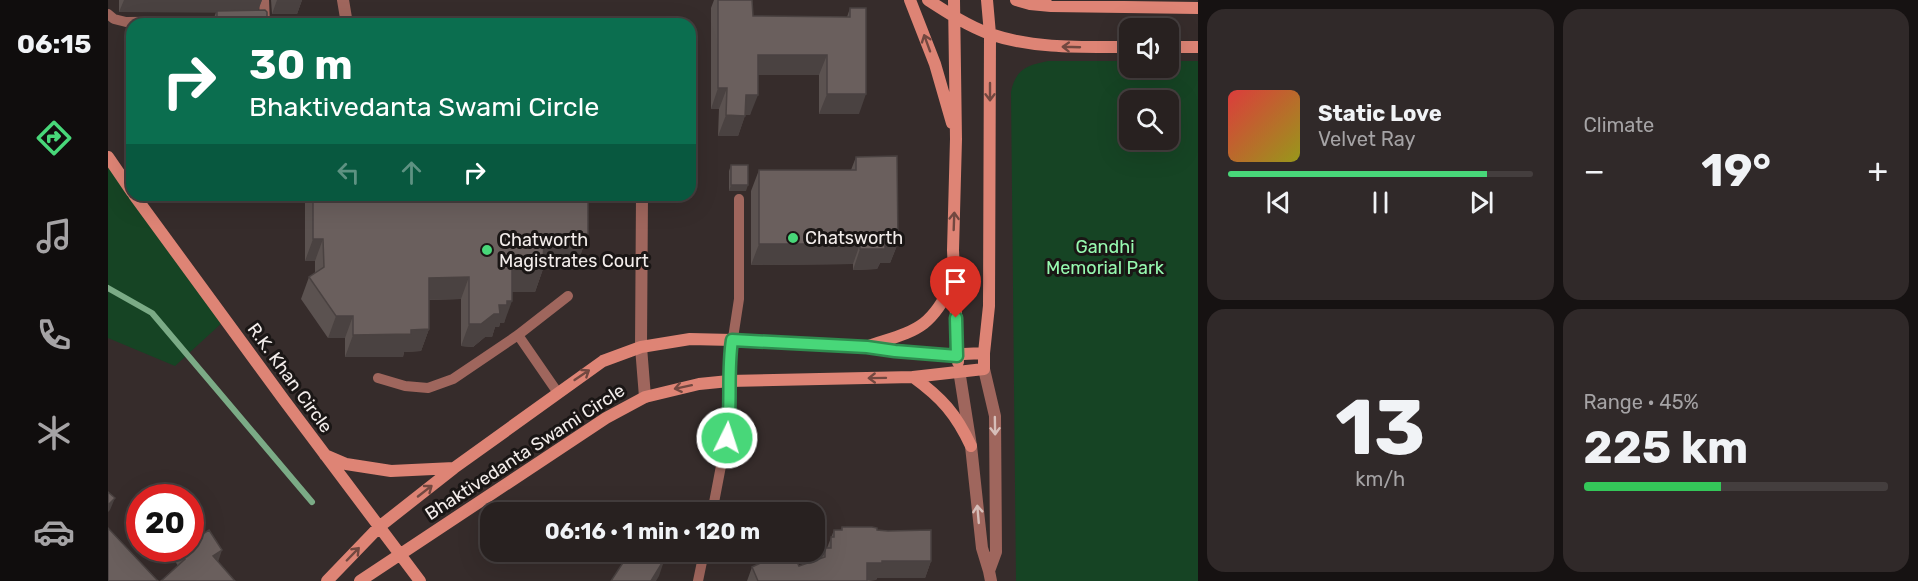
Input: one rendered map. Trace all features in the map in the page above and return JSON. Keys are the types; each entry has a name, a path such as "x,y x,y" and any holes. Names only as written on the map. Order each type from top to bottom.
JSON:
{"street":[{"path":"343,0 345,18"},
{"path":"910,0 935,64 956,139"},
{"path":"928,0 954,18 990,34 1028,43 1119,47"},
{"path":"954,0 956,139 953,250 957,356 971,446 980,537 990,576"},
{"path":"987,0 990,34 989,306 984,369 995,416 996,552 990,576"},
{"path":"1016,0 1051,6 1198,8"},
{"path":"1179,47 1198,47"},
{"name":"R.K. Khan Circle","path":"108,157 126,184"},
{"name":"R.K. Khan Circle","path":"138,201 420,581"},
{"path":"642,201 642,347 645,397"},
{"path":"867,347 918,328 941,306 954,280"},
{"name":"Bhaktivedanta Swami Circle","path":"327,581 379,527 454,468 603,361 642,347 690,339 867,347 957,356 984,353"},
{"name":"Bhaktivedanta Swami Circle","path":"360,581 606,418 645,397 699,384 729,381 913,377 959,370 984,369"},
{"path":"913,377 953,412 971,446"},
{"path":"324,454 346,464 391,471 454,468"}],"lane":[{"path":"262,18 264,0"},
{"path":"108,14 114,19 126,22"},
{"path":"714,502 729,424 732,340 739,299 739,199"},
{"path":"378,378 405,386 428,388 453,379 518,335 568,296"},
{"path":"518,335 558,393"},
{"path":"698,581 702,562"}],"green space":[{"name":"Gandhi Memorial Park","path":"1048,61 1119,61 1119,78 1179,78 1179,61 1198,61 1198,581 1016,581 1011,92 1016,78 1028,67"},
{"path":"108,163 126,188 126,201 136,201 224,321 175,366 108,338"}],"building":[{"path":"718,0 752,0 753,16 850,17 850,8 866,8 866,94 827,94 827,55 758,55 758,95 746,95 745,116 726,115 727,88 718,88"},
{"path":"265,10 267,18 217,18 217,11"},
{"path":"897,156 898,243 885,243 885,249 860,249 860,244 759,244 759,170 856,170 856,157"},
{"path":"731,165 748,165 748,185 731,185"},
{"path":"313,201 588,201 588,234 544,234 543,269 512,270 512,301 507,301 507,305 499,305 500,314 494,314 481,324 469,324 469,277 429,278 429,329 411,330 411,334 353,335 353,316 336,316 309,277 324,267 323,239 313,239"},
{"path":"108,492 115,498 108,505"},
{"path":"842,527 872,527 888,531 931,530 931,561 867,563 867,581 758,581 752,567 763,562 797,562 799,566 811,562 825,562 825,548 831,548 831,537 834,537 834,530 842,530"},
{"path":"108,528 126,547 126,562 140,562 158,581 108,581"},
{"path":"209,530 222,550 213,556 235,581 161,581 182,562 204,562 204,533"},
{"path":"623,562 663,562 651,581 611,581"}],"waterway":[{"path":"108,288 152,313 312,502"}],"place":[{"name":"Chatsworth","path":"793,238"},
{"name":"Chatworth Magistrates Court","path":"487,250"}],"route":[{"path":"727,438 732,340 867,347 957,356 956,318"}]}
